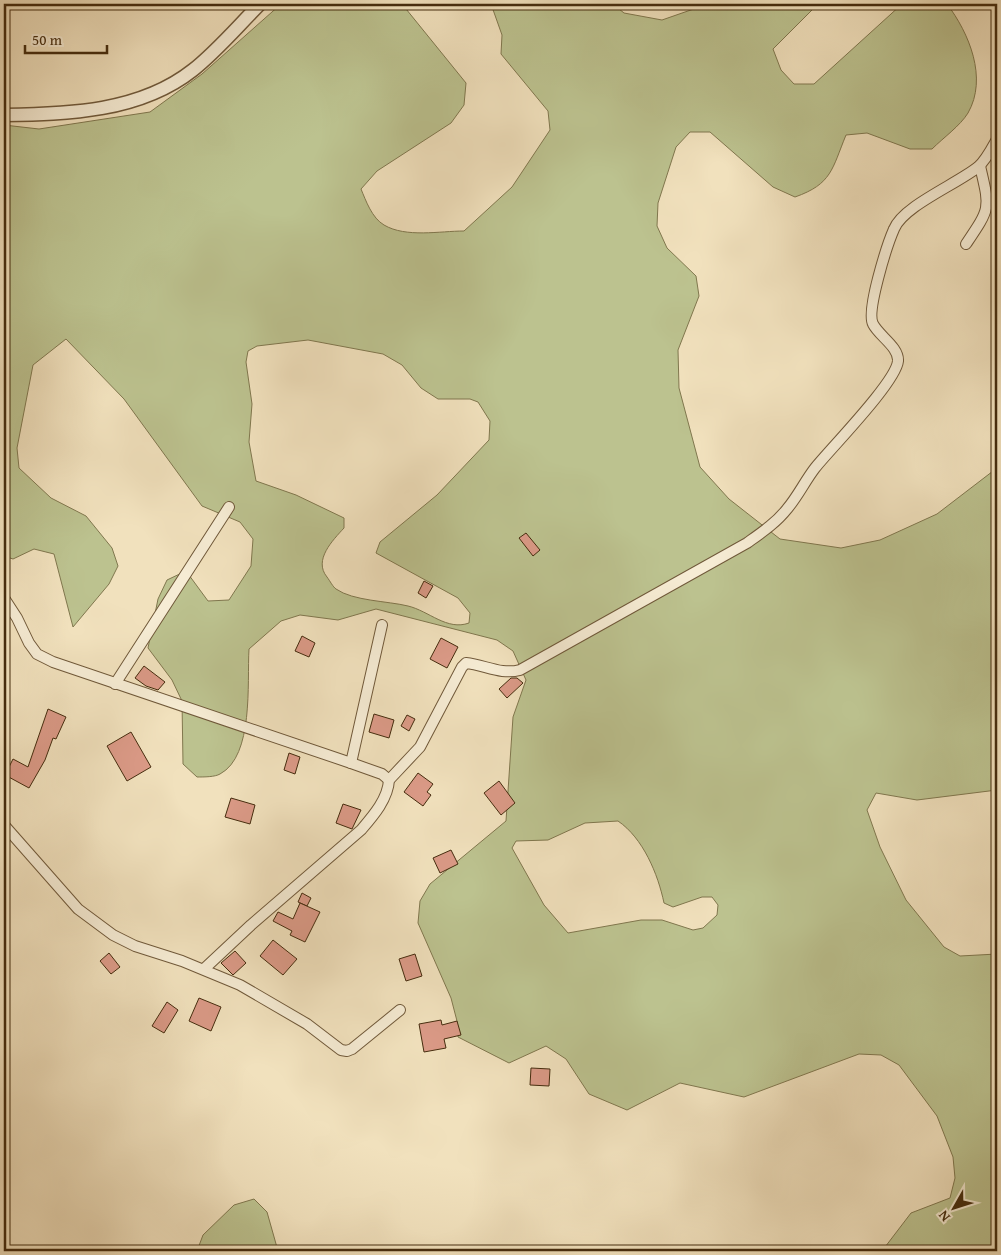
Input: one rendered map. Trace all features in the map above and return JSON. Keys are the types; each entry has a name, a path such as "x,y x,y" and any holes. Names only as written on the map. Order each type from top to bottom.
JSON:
{"street":[{"path":"4,115 110,107 156,92 192,71 260,4"},
{"path":"204,969 251,925 361,830 376,814 388,788 389,780 420,747 462,667 466,664 500,671 511,672 520,670 722,558 747,543 774,523 788,508 814,470 885,385 897,366 898,358 895,351 873,324 870,317 875,289 894,228 906,214 980,166 997,139"},
{"path":"966,244 988,207 980,166"},
{"path":"115,684 229,508"},
{"path":"4,598 37,654 65,668 351,763 382,774 389,780"},
{"path":"351,763 382,625"},
{"path":"4,825 78,909 113,935 134,946 204,969 240,985 307,1024 335,1046 347,1052 400,1010"}],"green space":[{"path":"281,4 402,4 466,83 464,105 451,123 377,171 361,189 376,218 384,225 393,229 413,233 464,231 512,187 550,130 548,111 501,54 502,35 491,4 613,4 624,13 662,20 708,4 818,4 773,49 781,70 794,84 814,84 902,4 947,4 969,42 976,71 976,85 974,99 965,118 932,149 910,149 867,133 846,135 833,166 824,181 817,187 795,197 773,187 710,132 690,132 676,147 658,203 657,226 667,248 696,276 699,296 678,350 679,388 700,467 729,499 780,539 841,548 880,540 937,514 997,468 997,790 917,800 876,793 867,810 880,847 906,900 944,947 960,956 997,954 997,1251 882,1251 911,1213 950,1198 955,1178 953,1157 937,1116 899,1065 881,1055 859,1054 744,1097 680,1083 627,1110 589,1094 566,1059 546,1046 509,1063 458,1037 457,1021 451,998 418,923 420,901 430,884 506,821 513,717 526,680 513,651 497,640 376,609 338,620 300,615 281,621 249,649 248,699 244,736 239,752 231,765 220,774 197,777 183,764 182,701 172,680 148,648 158,599 167,580 186,571 208,601 229,600 251,566 253,539 240,522 202,506 124,399 66,339 33,365 17,448 19,468 51,498 86,516 112,548 118,566 109,584 73,627 54,554 34,549 13,559 4,556 4,125 39,129 150,112 202,74","holes":["308,340 383,354 402,365 421,388 438,399 470,399 478,402 490,421 489,440 437,495 380,542 376,553 458,598 470,613 469,623 453,624 416,608 352,596 336,589 323,571 322,564 323,557 330,544 344,528 344,518 296,495 256,481 249,442 252,404 246,362 248,351 257,346","618,821 627,828 642,847 658,880 664,903 673,907 702,897 712,897 718,905 717,915 703,928 693,930 662,920 641,920 568,933 544,905 512,848 516,841 548,840 585,823"]},
{"path":"254,1199 267,1212 278,1251 197,1251 203,1235 234,1205"}],"building":[{"path":"526,533 540,550 533,556 519,538"},
{"path":"424,581 433,586 426,598 418,593"},
{"path":"302,636 315,643 309,657 295,651"},
{"path":"441,638 458,647 447,668 430,659"},
{"path":"144,666 165,682 158,690 146,686 135,678"},
{"path":"511,678 517,678 523,683 507,698 499,689"},
{"path":"48,709 66,717 56,739 53,738 45,760 29,788 5,775 13,759 28,767"},
{"path":"374,714 394,720 389,738 369,732"},
{"path":"407,715 415,719 409,731 401,726"},
{"path":"131,732 151,767 127,781 107,746"},
{"path":"289,753 300,757 295,774 284,770"},
{"path":"418,773 433,784 427,792 431,795 423,806 404,792"},
{"path":"499,781 515,803 501,815 484,793"},
{"path":"231,798 255,805 250,824 225,817"},
{"path":"343,804 361,810 352,829 336,823"},
{"path":"451,850 458,864 440,873 433,858"},
{"path":"302,893 311,898 307,906 298,902"},
{"path":"300,903 320,912 305,942 290,935 292,931 273,921 278,912 293,919"},
{"path":"273,940 297,959 283,975 260,956"},
{"path":"235,951 246,963 233,975 221,963"},
{"path":"109,953 120,967 111,974 100,961"},
{"path":"415,954 422,976 406,981 399,959"},
{"path":"199,998 221,1007 211,1031 189,1021"},
{"path":"167,1002 178,1010 164,1033 152,1026"},
{"path":"441,1020 442,1025 457,1021 461,1035 444,1039 446,1048 424,1052 419,1024"},
{"path":"531,1068 550,1069 549,1086 530,1085"}]}
